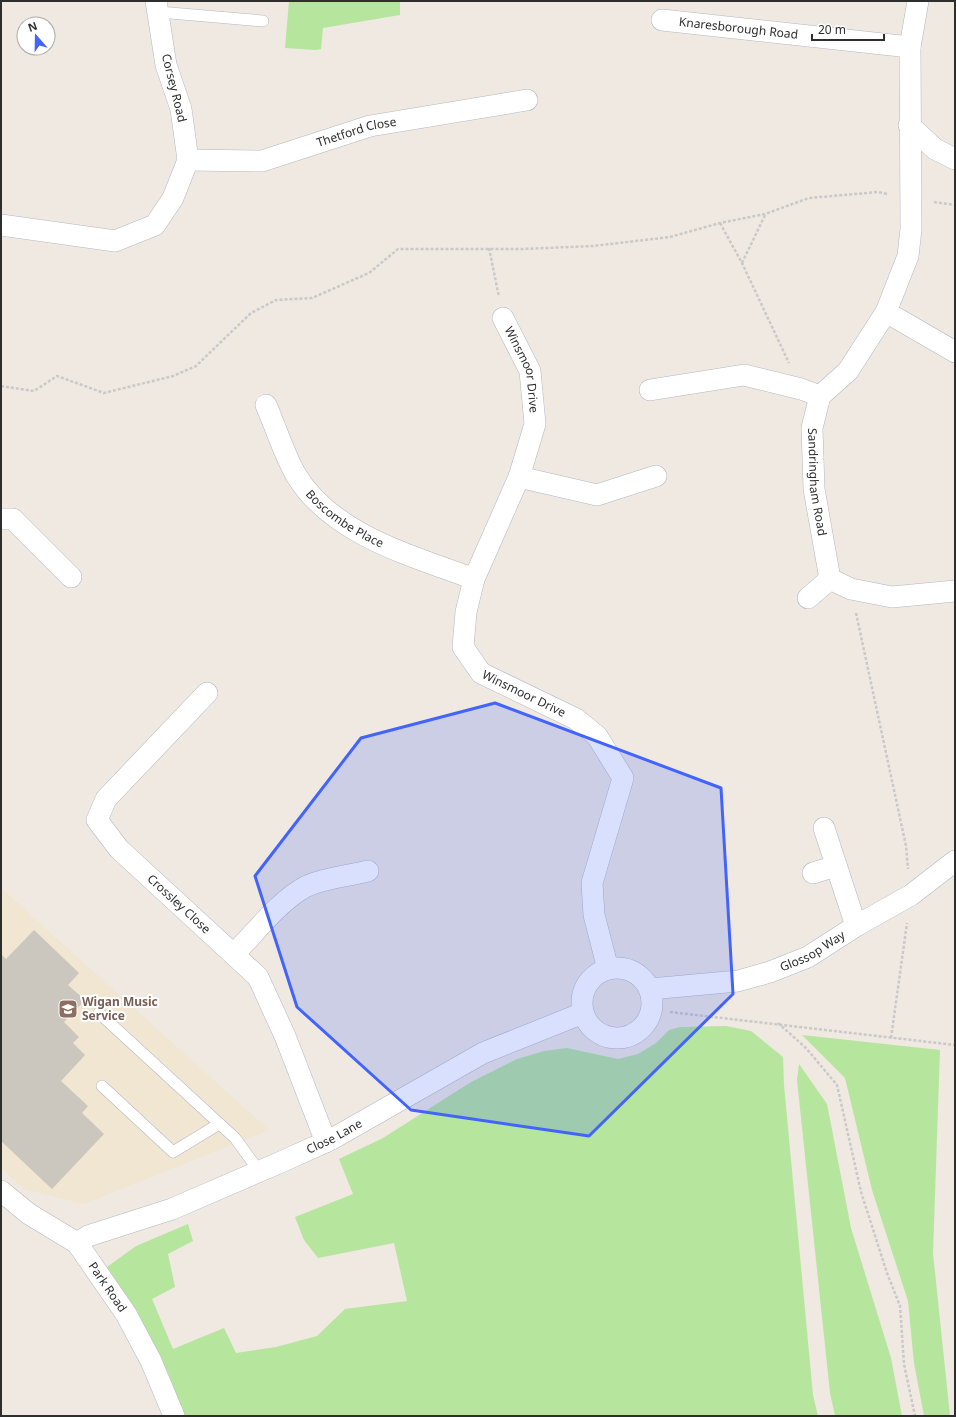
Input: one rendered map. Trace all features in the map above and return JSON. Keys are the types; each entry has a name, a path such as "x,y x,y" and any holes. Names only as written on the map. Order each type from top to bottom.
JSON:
{"street":[{"path":"650,390 744,375 801,389 820,396 848,372 886,312 908,256 911,229 909,198 910,47 918,1"},
{"name":"Corsey Road","path":"1,225 115,241 155,225 173,198 188,160 181,109 166,65 157,7"},
{"name":"Knaresborough Road","path":"662,20 910,47"},
{"name":"Thetford Close","path":"188,160 262,161 370,126 527,100"},
{"path":"909,125 935,149 955,159"},
{"path":"886,312 955,352"},
{"name":"Winsmoor Drive","path":"503,318 530,371 535,424 519,477 474,580 466,612 463,647 481,673 576,719 597,736 623,778 592,882 594,915 608,969"},
{"name":"Sandringham Road","path":"820,396 812,428 814,489 830,579"},
{"name":"Boscombe Place","path":"266,406 296,475 320,506 373,541 474,580"},
{"path":"519,477 597,495 656,476"},
{"path":"1,519 13,519 71,576"},
{"path":"808,598 830,579 851,589 892,597 955,591"},
{"name":"Crossley Close","path":"207,693 106,799 98,820 119,849 258,977 285,1036 326,1142"},
{"path":"824,828 856,926"},
{"name":"Glossop Way","path":"650,989 738,981 770,972 808,957 856,926 911,895 955,861"},
{"path":"813,873 836,866"},
{"path":"234,954 281,906 301,889 323,881 368,872"},
{"path":"618,968 637,974 645,980 653,999 652,1010 648,1021 640,1030 630,1036 619,1039 608,1037 597,1032 589,1024 584,1013 582,1002 584,991 589,981 608,969 618,968"},
{"name":"Close Lane","path":"77,1243 88,1236 172,1208 326,1142 483,1053 584,1013"},
{"name":"Park Road","path":"1,1191 29,1214 77,1243 126,1314 151,1360 174,1416"}],"lane":[{"path":"157,7 263,21"},
{"path":"99,1013 235,1138 259,1172"},
{"path":"102,1086 173,1152 219,1124"}],"path":[{"path":"1,386 34,391 57,376 104,393 173,376 196,366 251,313 276,300 312,298 369,273 398,249 593,246 670,237 720,223 765,214 809,198 878,192 955,205"},
{"path":"742,263 765,214"},
{"path":"720,223 742,263 801,389"},
{"path":"489,248 503,318"},
{"path":"851,589 906,846 911,895 891,1038"},
{"path":"652,1010 778,1023 955,1045"},
{"path":"778,1023 806,1048 837,1084 861,1192 887,1273 900,1306 904,1364 915,1416"}],"highlighted area":[{"path":"495,703 721,788 733,994 589,1136 411,1110 297,1007 255,876 361,738"}],"shaded area":[{"name":"Wigan Music Service","path":"1,888 269,1130 84,1204 23,1189 1,1167"}],"green space":[{"path":"289,1 400,1 400,15 323,28 321,49 285,48"},
{"path":"726,1026 751,1031 783,1057 784,1085 813,1395 818,1416 184,1416 169,1375 137,1311 107,1267 136,1246 188,1224 193,1241 168,1254 175,1287 152,1299 173,1349 224,1328 236,1353 276,1347 317,1336 345,1309 407,1301 394,1243 318,1258 304,1240 295,1217 353,1194 339,1159 383,1138 471,1082 517,1059 544,1051 567,1048 618,1059 638,1054 656,1043 669,1030 680,1027"},
{"path":"802,1035 940,1050 933,1253 950,1416 924,1416 914,1363 908,1301 872,1190 845,1078"},
{"path":"799,1064 827,1104 851,1228 891,1358 902,1416 835,1416 830,1393 797,1080"}],"building":[{"path":"34,930 79,973 68,985 85,1000 64,1022 79,1037 73,1043 85,1055 61,1081 88,1106 82,1113 104,1134 52,1189 1,1141 1,954 6,959"}],"place":[{"name":"Wigan Music Service","path":"68,1009"}]}
